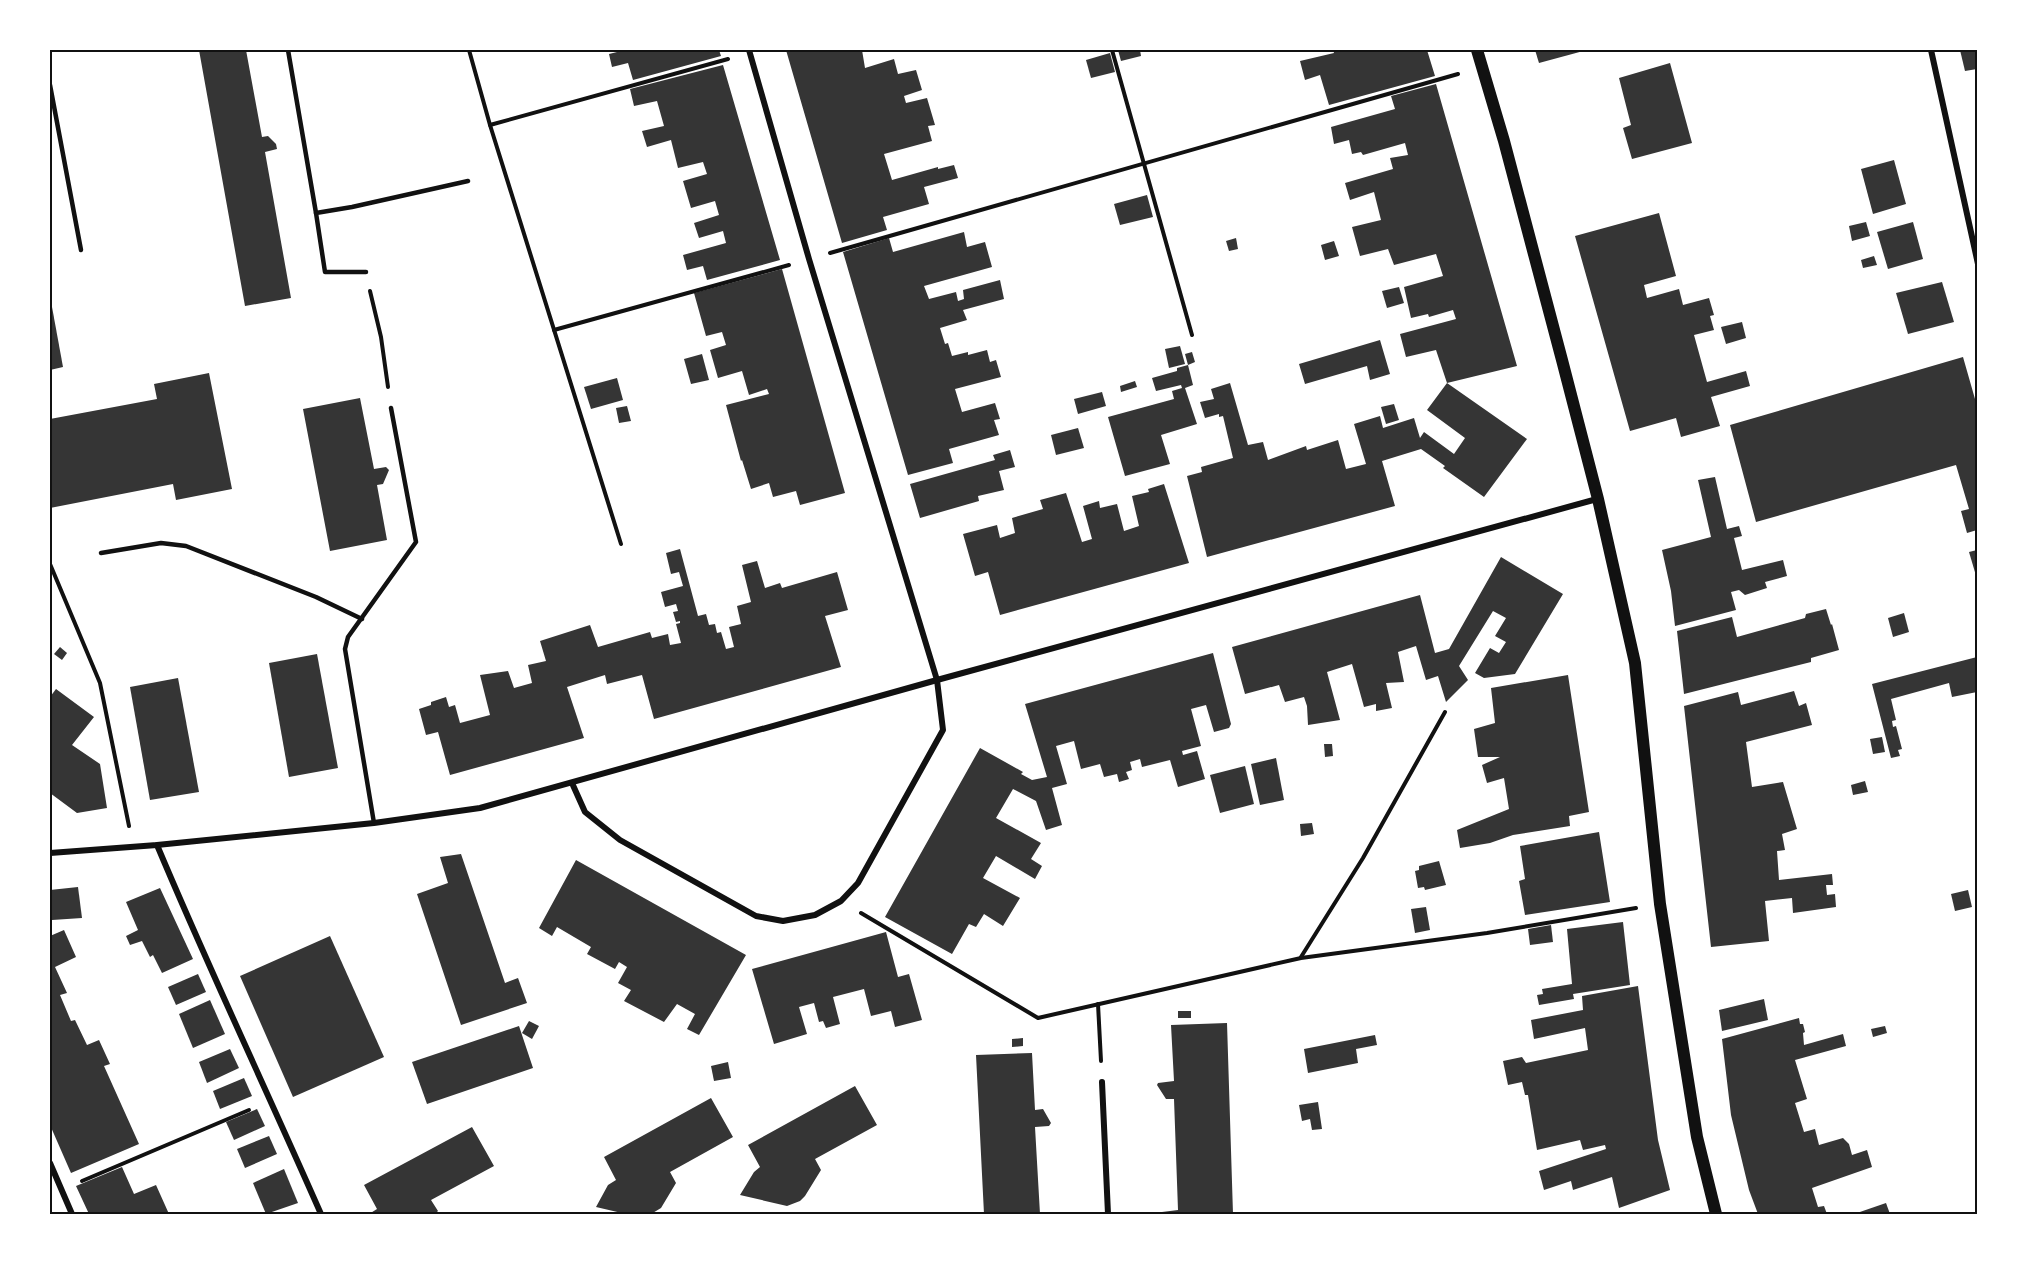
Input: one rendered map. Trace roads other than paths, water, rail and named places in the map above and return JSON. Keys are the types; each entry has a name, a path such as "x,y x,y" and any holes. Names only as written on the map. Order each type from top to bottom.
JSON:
{"main road":[{"path":"1477,50 1507,153 1598,499 1635,663 1660,904 1697,1137 1716,1215"}],"street":[{"path":"1931,50 1977,264"},
{"path":"573,783 585,812 620,840 756,916 783,921 815,915 841,901 858,883 943,730 937,680 809,259 750,51"},
{"path":"50,853 133,848 374,823 480,808 1598,499"},
{"path":"157,845 191,927 272,1100 321,1215"},
{"path":"1102,1082 1108,1215"},
{"path":"50,1163 72,1215"}],"lane":[{"path":"288,50 325,272 366,272"},
{"path":"50,85 81,250"},
{"path":"316,213 468,181"},
{"path":"374,823 345,649 348,637 416,542 391,408"},
{"path":"101,553 161,543 186,546 316,597 363,619"}]}
